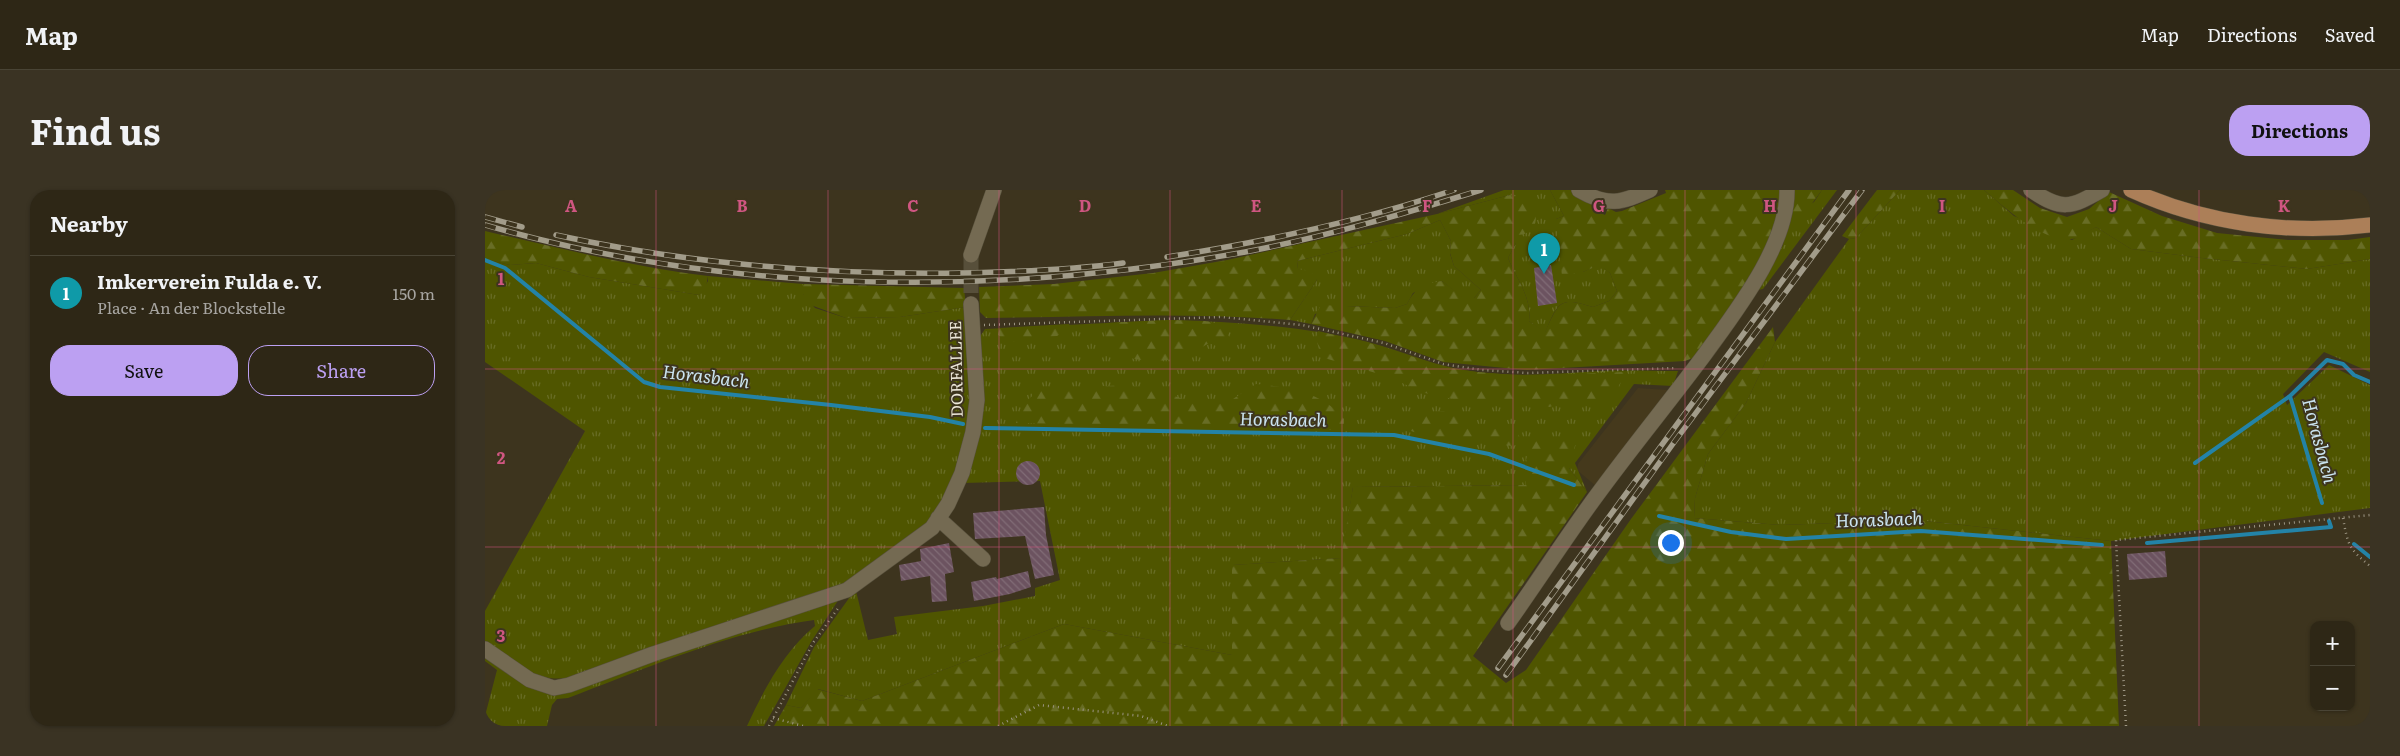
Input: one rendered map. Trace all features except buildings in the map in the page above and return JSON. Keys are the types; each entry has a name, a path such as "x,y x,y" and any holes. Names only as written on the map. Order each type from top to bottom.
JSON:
{"main road":[{"path":"2131,190 2192,212 2253,225 2321,229 2370,225"}],"street":[{"path":"971,255 993,190"},
{"path":"1579,190 1606,202 1638,195 1650,190"},
{"path":"1508,623 1597,495 1694,368 1756,280 1778,234 1787,203 1787,190"},
{"path":"2031,190 2052,204 2078,204 2102,190"},
{"name":"DORFALLEE","path":"485,649 530,680 554,688 569,685 653,654 847,590 931,528 939,518 962,473 973,432 977,400 971,304"},
{"path":"939,518 983,559"}],"path":[{"path":"973,325 1167,317 1221,317 1302,325 1384,343 1443,364 1482,370 1528,373 1597,369 1694,368"},
{"path":"2126,726 2115,540 2370,515"},
{"path":"2343,518 2347,540 2352,550 2370,566"},
{"path":"769,726 813,642 842,602 847,590"},
{"path":"998,726 1039,705 1141,716 1168,726"},
{"path":"773,718 803,726"}],"shaded area":[{"path":"1638,388 1684,391 1603,492 1577,470 1578,464"}],"green space":[{"path":"1504,190 1550,190 1564,216 1556,219 1583,272 1599,264 1610,273 1617,291 1609,301 1593,307 1573,302 1561,304 1553,314 1545,333 1529,321 1526,296 1508,258 1516,243 1510,195 1437,214"},
{"path":"1550,190 1575,190 1599,205 1597,211 1605,215 1608,208 1616,212 1622,211 1666,193 1665,190 1781,190 1774,232 1751,283 1693,358 1685,361 1527,370 1443,362 1385,341 1311,324 1321,305 1395,308 1407,304 1417,290 1442,281 1464,298 1474,298 1481,290 1454,266 1450,253 1451,241 1440,220 1407,234 1297,261 1298,269 1310,271 1317,280 1290,320 1214,316 986,318 980,312 979,287 1054,284 1153,273 1227,260 1437,214 1510,195 1525,199 1534,204 1535,225 1529,232 1517,235 1516,243 1508,258 1526,296 1529,321 1545,332 1561,304 1573,302 1593,307 1609,301 1617,291 1610,273 1599,265 1583,272 1562,276 1556,219 1564,216"},
{"path":"1793,190 1822,190 1802,217 1793,222 1787,219"},
{"path":"1822,190 1837,190 1763,289 1758,290 1783,245 1787,219 1814,202"},
{"path":"1877,190 1900,190 1856,238 1849,239 1842,236"},
{"path":"1900,190 1984,190 2014,216 2072,240 2096,227 2131,249 2307,269 2370,259 2370,372 2324,352 2283,394 2287,405 2329,365 2370,385 2370,508 2111,541 1916,520 1781,525 1694,518 1695,498 1708,454 1746,403 1775,342 1849,239 1856,238"},
{"path":"1984,190 2013,190 2040,208 2067,217 2089,209 2109,192 2162,216 2217,233 2288,240 2348,240 2370,237 2370,259 2307,269 2131,249 2096,227 2077,238 2060,238 2036,230 2002,206"},
{"path":"1440,220 1451,241 1450,254 1454,266 1481,290 1474,298 1464,299 1442,281 1413,293 1407,304 1395,308 1347,306 1315,314 1311,324 1290,320 1317,280 1298,269 1297,261 1407,234"},
{"path":"485,231 624,262 708,276 706,287 699,295 589,277 536,263 510,265 485,259"},
{"path":"485,259 510,265 536,263 589,277 699,295 708,281 708,276 803,284 803,294 815,308 846,318 900,317 966,307 971,387 970,433 943,502 928,525 848,581 833,589 574,678 559,679 536,675 526,671 485,644 485,611 585,431 485,362"},
{"path":"803,284 964,288 966,307 900,317 846,318 808,304 803,294"},
{"path":"1168,320 1244,324 1318,332 1368,342 1463,370 1493,374 1678,371 1673,386 1634,384 1575,463 1587,492 1569,468 1526,460 1527,485 1353,487 1342,558 1233,565 1232,655 1064,624 862,701 818,689 801,708 786,705 814,647 856,591 868,640 897,634 894,617 983,606 1035,596 1035,588 1060,580 1040,481 963,483 979,338 985,329"},
{"path":"1168,320 1205,321 1225,325 1231,344 1221,348 1209,343 1182,357 1154,361 1132,359 1123,356 1115,352 1108,344 1106,323"},
{"path":"1069,324 1070,328 1057,336 1008,342 998,335 999,328"},
{"path":"1773,327 1775,342 1746,403 1708,454 1695,498 1694,518 1781,525 1916,520 2111,541 2119,726 774,726 786,705 801,708 817,689 862,701 1064,624 1232,655 1232,565 1341,558 1353,487 1526,485 1526,460 1533,436 1576,442 1569,468 1587,492 1473,656 1506,683 1526,670 1631,519"},
{"path":"1318,331 1381,346 1443,367 1477,372 1527,376 1626,372 1614,395 1596,404 1583,404 1571,401 1549,407 1538,403 1501,405 1487,400 1467,402 1425,393 1386,376 1321,357 1316,338"},
{"path":"1256,384 1293,389 1316,397 1336,410 1344,419 1344,430 1016,423 1026,402 1045,387 1082,391 1091,387 1125,385 1149,388 1196,403 1217,403 1233,399"},
{"path":"1446,411 1478,428 1491,430 1508,424 1516,430 1520,438 1514,446 1500,445 1492,437 1454,441 1436,439 1408,430 1405,424 1419,415"},
{"path":"841,596 811,642 764,726 747,726 775,672 794,647 815,626 814,620 783,625 721,642 659,663 568,698 557,699 552,705 547,726 485,726 485,716 497,670 485,661 485,655 544,692"}],"waterway":[{"name":"Horasbach","path":"485,260 505,268 644,382 660,387 930,417 963,424"},
{"name":"Horasbach","path":"2322,503 2290,396 2327,360 2343,364 2354,375 2370,382"},
{"path":"2195,463 2290,396"},
{"name":"Horasbach","path":"985,428 1394,435 1489,454 1574,485"},
{"name":"Horasbach","path":"1659,516 1731,532 1786,539 1921,531 2102,545"},
{"name":"Horasbach","path":"2147,543 2331,527 2329,521"},
{"path":"2354,544 2370,557"}],"tunnel":[{"path":"971,255 971,304"}],"railway":[{"path":"1167,257 1240,245 1312,230 1454,190"},
{"path":"485,225 577,248 672,265 767,276 863,282 960,282 1056,277 1151,267 1245,252 1364,224 1481,190"},
{"path":"1498,668 1849,190"},
{"path":"1506,675 1675,441 1862,190"},
{"path":"485,217 522,227"},
{"path":"556,235 606,245 706,260 807,270 960,273 1041,270 1123,263"}],"place":[{"name":"Imkerverein Fulda e. V.","path":"1544,274"}]}
